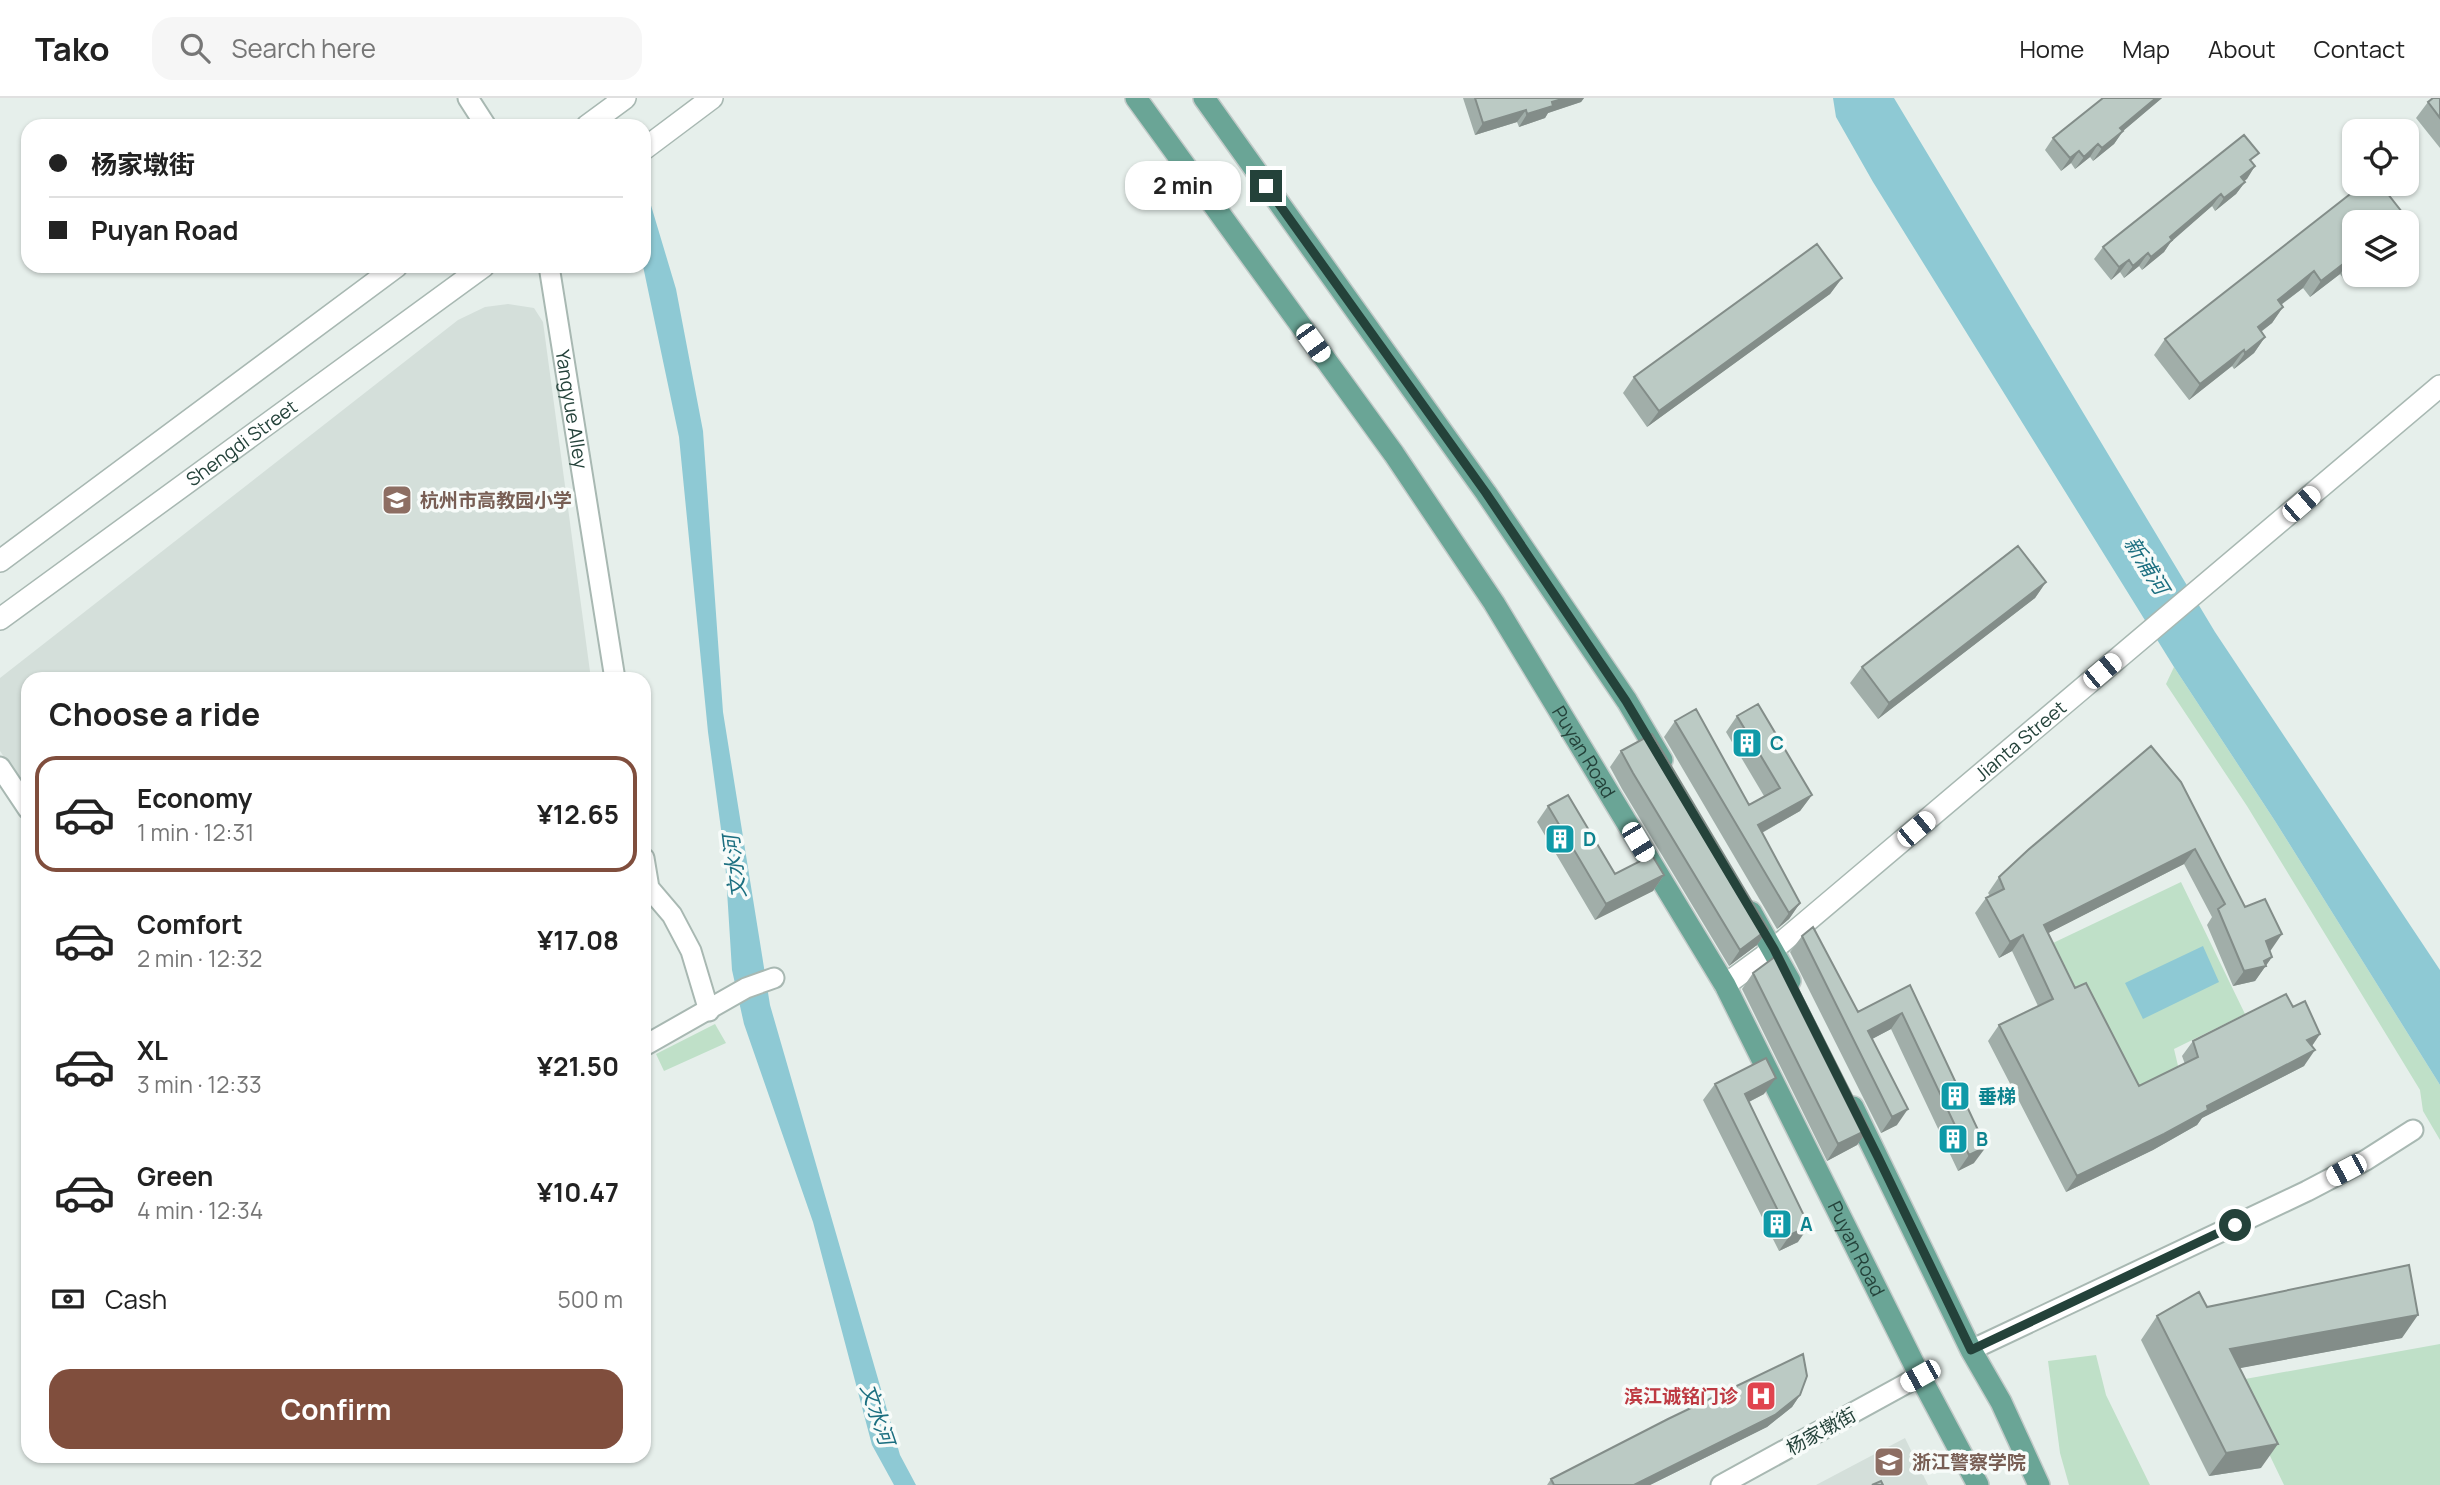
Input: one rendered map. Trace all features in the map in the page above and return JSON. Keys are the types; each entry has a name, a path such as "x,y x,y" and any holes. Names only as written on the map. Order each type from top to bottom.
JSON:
{"main road":[{"name":"Puyan Road","path":"1136,98 1394,454 1494,603 1725,985 1920,1376 1978,1485"},
{"path":"1204,98 1486,493 1626,701 1675,783"},
{"path":"1739,890 1774,949 1798,998"},
{"path":"1841,1084 1971,1350 2001,1402 2039,1485"}],"street":[{"path":"468,98 482,119"},
{"path":"651,144 712,98"},
{"path":"597,119 619,103"},
{"path":"0,561 388,273"},
{"name":"Shengdi Street","path":"0,619 474,273"},
{"name":"Yangyue Alley","path":"550,273 614,672"},
{"name":"Jianta Street","path":"1725,985 1774,949 2440,386"},
{"path":"0,767 21,798"},
{"path":"651,890 672,915 691,951 709,1011"},
{"path":"651,1042 729,997 774,978"},
{"path":"1971,1350 2307,1191 2366,1160 2413,1130"},
{"name":"杨家墩街","path":"1721,1485 1920,1376"}],"shaded area":[{"name":"杭州市高教园小学","path":"508,304 534,308 543,322 590,672 21,672 21,782 0,751 0,678 458,320 485,307"},
{"name":"浙江警察学院","path":"1905,1438 1928,1485 1816,1485"}],"green space":[{"path":"2174,667 2275,821 2440,1085 2440,1140 2423,1111 2420,1090 2247,806 2166,684"},
{"path":"2181,882 2245,1014 2174,1049 2179,1070 2130,1093 2053,943"},
{"path":"715,1024 726,1043 664,1071 656,1054"},
{"path":"2440,1344 2440,1485 2284,1485 2234,1381"},
{"path":"2096,1355 2106,1395 2150,1485 2069,1485 2060,1453 2048,1361"}],"water":[{"name":"新浦河","path":"1833,98 1894,98 2215,632 2440,970 2440,1085 2275,821 2174,667 1873,182 1836,117"},
{"name":"文水河","path":"651,205 676,289 703,431 723,712 770,1005 900,1455 916,1485 894,1485 872,1445 813,1222 744,1024 732,970 725,859 708,732 679,437 644,273 651,273"},
{"path":"2203,946 2219,982 2143,1019 2125,983"}],"building":[{"path":"1475,98 1565,98 1552,102 1553,106 1527,114 1526,110 1483,123"},
{"path":"2103,98 2156,98 2120,128 2123,131 2102,148 2098,144 2084,157 2079,151 2070,158 2053,138"},
{"path":"2433,98 2440,98 2440,118 2428,102"},
{"path":"2244,135 2259,153 2250,160 2255,166 2241,177 2245,182 2224,198 2221,194 2170,237 2172,240 2151,257 2148,253 2133,266 2129,260 2119,267 2103,247"},
{"path":"2348,196 2389,196 2400,210 2342,210 2342,265 2321,281 2314,271 2278,300 2283,307 2258,327 2265,337 2200,384 2165,339"},
{"path":"1817,244 1842,278 1659,411 1634,377"},
{"path":"2018,546 2046,582 1889,703 1862,667"},
{"path":"1758,704 1812,795 1758,825 1800,903 1789,913 1675,721 1696,709 1749,805 1780,788 1737,716"},
{"path":"1652,734 1768,929 1740,950 1621,751"},
{"path":"2151,746 2181,782 2245,907 2265,899 2282,934 2266,941 2272,957 2264,961 2266,966 2244,971 2218,909 2225,904 2195,849 2044,925 2075,988 2086,983 2139,1086 2198,1057 2193,1041 2286,994 2293,1007 2305,1001 2320,1034 2307,1040 2315,1050 2207,1106 2208,1110 2164,1134 2077,1176 1999,1025 2053,999 2023,935 2010,942 1986,898 2004,889 1999,877 2028,850"},
{"path":"1568,795 1615,874 1652,855 1664,875 1606,904 1548,806"},
{"path":"1813,927 1858,1012 1910,985 1986,1147 1969,1155 1902,1013 1868,1031 1908,1109 1892,1117 1802,936"},
{"path":"1780,953 1869,1129 1838,1144 1753,973"},
{"path":"1766,1058 1776,1078 1745,1094 1809,1226 1790,1235 1715,1084"},
{"path":"2409,1265 2418,1315 2230,1349 2278,1444 2226,1453 2157,1316 2199,1292 2207,1307"},
{"path":"1803,1354 1807,1376 1800,1395 1775,1415 1634,1485 1554,1485 1551,1479"}],"place":[{"name":"杭州市高教园小学","path":"397,500"},
{"name":"C","path":"1747,743"},
{"name":"D","path":"1560,839"},
{"name":"垂梯","path":"1955,1096"},
{"name":"B","path":"1953,1139"},
{"name":"A","path":"1777,1224"},
{"name":"滨江诚铭门诊","path":"1761,1396"},
{"name":"浙江警察学院","path":"1889,1462"}],"route":[{"path":"1266,186 1486,493 1626,701 1774,949 1971,1350 2235,1225"}]}
